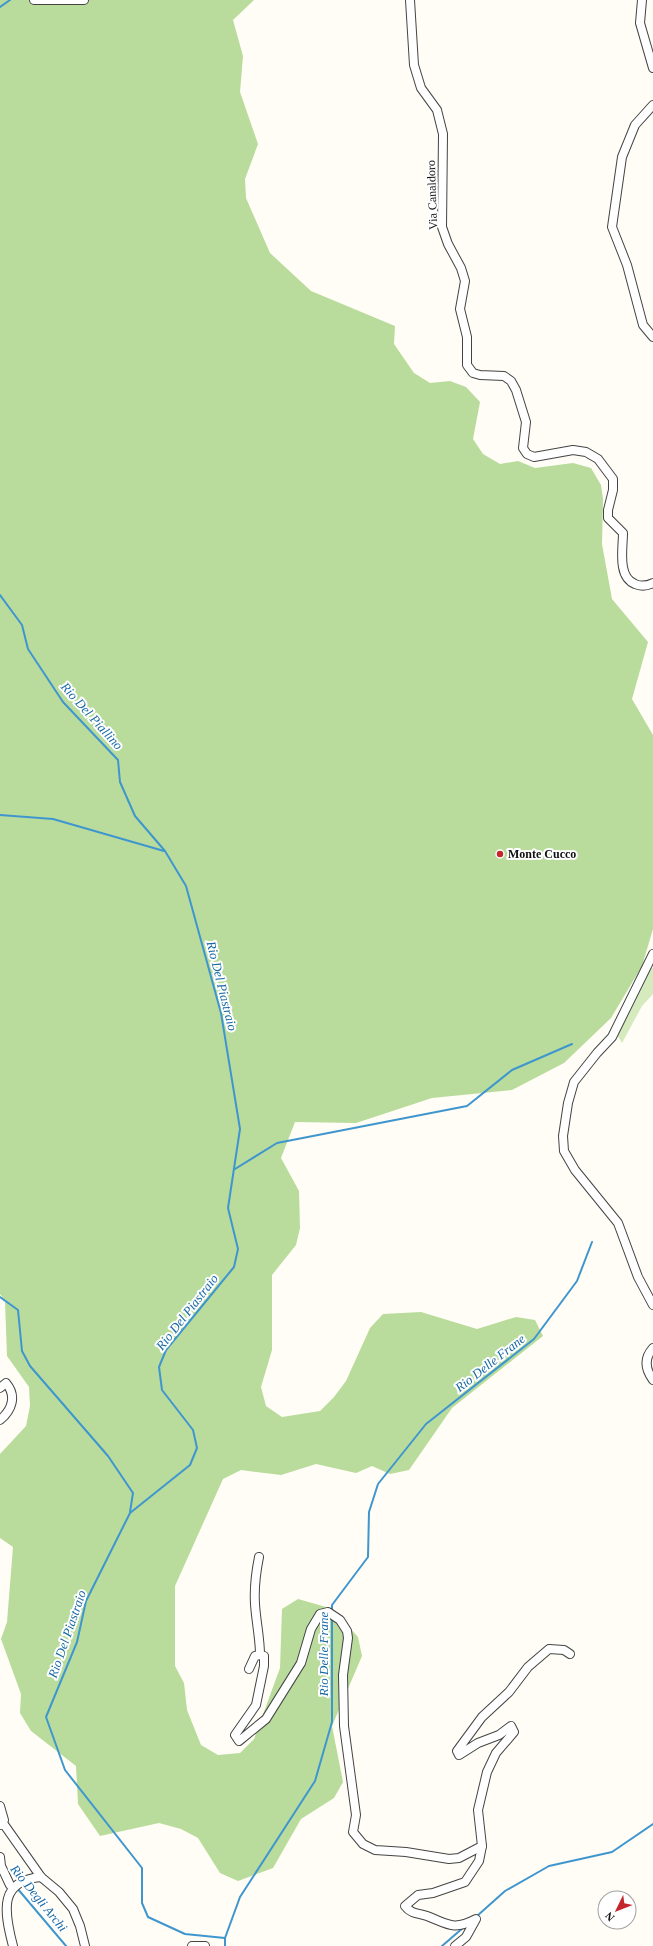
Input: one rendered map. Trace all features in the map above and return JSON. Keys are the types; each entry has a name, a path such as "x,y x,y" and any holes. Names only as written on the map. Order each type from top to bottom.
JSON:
{"street":[{"path":"34,0 84,0"},
{"name":"Via Canaldoro","path":"410,0 414,65 421,88 437,110 443,134 442,227 448,244 461,268 465,281 460,309 467,337 467,365 473,373 480,375 504,376 511,380 516,390 526,422 523,448 527,454 534,457 573,450 586,452 598,459 608,470 613,479 613,490 608,510 608,518 623,533 623,570 633,583 643,586 653,583"},
{"path":"642,0 640,23 653,68"},
{"path":"653,105 635,125 622,157 612,227 629,272 643,325 653,337"},
{"path":"653,954 650,966 612,1037 574,1082 568,1103 563,1136 564,1151 575,1170 618,1223 638,1277 653,1305"},
{"path":"653,1348 648,1354 646,1362 653,1380"},
{"path":"0,1388 6,1383 11,1389 13,1400 9,1409 0,1420"},
{"path":"259,1557 256,1574 255,1604 260,1633 260,1655"},
{"path":"260,1655 264,1656 264,1666 256,1704 235,1735 238,1741 266,1719 301,1663 311,1629 320,1614 328,1612 340,1620 347,1631 348,1638 343,1675 344,1726 356,1815 353,1832 363,1844 375,1850 406,1852 449,1859 460,1858 482,1846"},
{"path":"454,1946 466,1937 476,1919 466,1924 453,1926 442,1924 427,1916 409,1912 404,1906 418,1895 432,1894 465,1882 479,1861 482,1846 478,1810 487,1772 496,1754 514,1732 511,1726 499,1735 478,1743 459,1755 457,1751 482,1717 509,1692 528,1667 549,1649 564,1650 570,1654"},
{"path":"249,1669 256,1656 260,1655"},
{"path":"0,1806 3,1815 2,1824 42,1876 59,1892 73,1909 80,1926 85,1946"},
{"path":"0,1857 1,1866 10,1885"},
{"path":"13,1946 2,1906 2,1896 10,1885 24,1878 42,1876"},
{"path":"192,1946 205,1946"}],"green space":[{"path":"0,0 254,0 233,20 243,56 240,92 258,144 245,179 246,198 270,253 311,291 395,326 394,344 414,373 430,383 450,381 466,387 480,402 473,439 483,454 500,464 518,461 535,468 573,463 591,468 601,485 603,499 602,544 612,599 648,642 632,699 653,735 653,929 642,966 611,1018 564,1063 512,1090 432,1098 356,1123 295,1122 281,1158 299,1191 300,1228 296,1245 272,1275 272,1350 261,1387 266,1406 282,1417 320,1411 334,1397 346,1381 370,1328 383,1314 421,1312 477,1329 516,1317 535,1320 543,1336 452,1408 409,1470 390,1474 372,1466 356,1473 316,1464 281,1475 241,1470 223,1479 175,1586 175,1666 184,1683 187,1710 201,1745 218,1755 240,1753 254,1739 280,1668 282,1609 298,1599 333,1609 358,1637 362,1656 332,1726 343,1782 334,1798 301,1819 273,1868 238,1881 220,1873 198,1838 181,1829 159,1823 100,1836 78,1804 76,1766 31,1731 20,1713 21,1694 1,1639 7,1622 13,1547 0,1538 0,1454 26,1426 30,1406 29,1387 7,1356 5,1301 0,1294"},
{"path":"653,968 653,994 642,1006 622,1043 616,1033 647,969"}],"waterway":[{"path":"0,7 10,0"},
{"name":"Rio Del Piastraio","path":"0,595 22,625 28,649 63,702 118,760 120,782 135,816 165,851 186,886 221,1013 240,1129 228,1208 238,1249 234,1267 166,1350 159,1367 162,1390 193,1430 197,1448 190,1465 130,1513 86,1601 77,1642 46,1717 65,1770 142,1868 142,1903 148,1917 185,1934 225,1938"},
{"path":"0,815 53,819 164,851"},
{"path":"235,1169 277,1143 467,1106 512,1070 572,1044"},
{"name":"Rio Delle Frane","path":"332,1611 332,1605 368,1557 369,1512 378,1484 426,1424 534,1339 577,1281 592,1242"},
{"path":"0,1297 18,1310 22,1351 30,1366 108,1456 133,1493 130,1512"},
{"name":"Rio Delle Frane","path":"225,1946 225,1938 240,1897 315,1781 332,1722 332,1618"},
{"path":"477,1916 505,1891 549,1866 612,1852 653,1824"},
{"name":"Rio Degli Archi","path":"17,1888 66,1946"},
{"path":"442,1946 464,1927"}],"place":[{"name":"Monte Cucco","path":"500,854"}],"water label":[{"name":"Rio Del Piallino","path":"92,716"}]}
